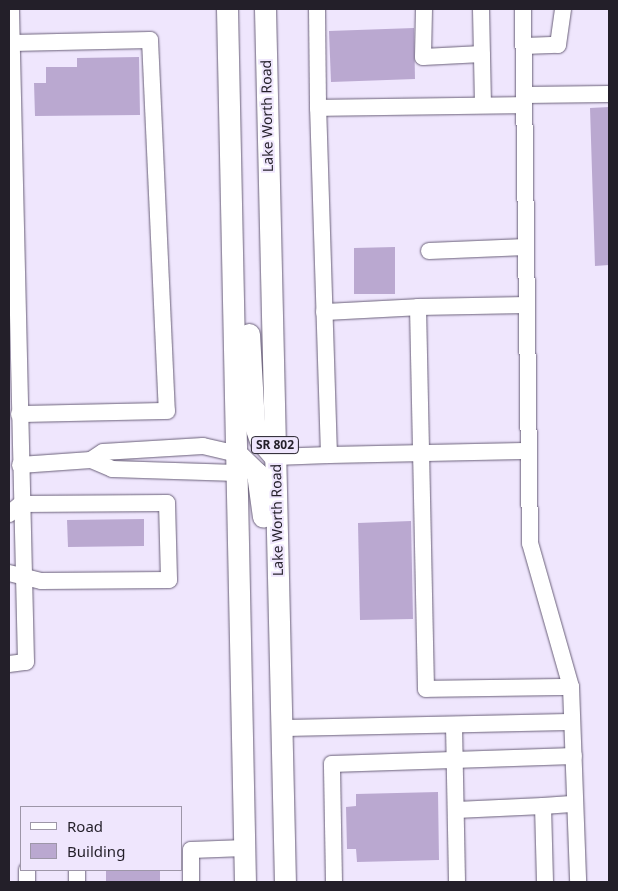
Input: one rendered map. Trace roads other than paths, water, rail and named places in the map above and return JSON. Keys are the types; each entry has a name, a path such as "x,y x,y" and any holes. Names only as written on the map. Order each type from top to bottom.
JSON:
{"main road":[{"name":"SR 802","path":"227,9 246,882"},
{"name":"Lake Worth Road","path":"265,9 285,882"},
{"path":"232,228 247,273 254,423 260,440 275,457"},
{"path":"237,463 257,473 263,494 265,614 280,649"}],"lane":[{"path":"9,664 26,662 15,574 15,509 20,465 10,9"},
{"path":"316,9 329,455"},
{"path":"424,9 423,56 482,54"},
{"path":"481,9 483,105"},
{"path":"523,9 530,543 571,687 578,882"},
{"path":"524,46 558,45 563,9"},
{"path":"12,44 150,40 167,412 19,414"},
{"path":"318,108 483,105 609,94"},
{"path":"429,251 526,247"},
{"path":"324,312 418,307 527,305"},
{"path":"418,307 426,689 571,687"},
{"path":"91,460 104,452 203,446 237,463"},
{"path":"275,457 528,451"},
{"path":"20,465 91,460 112,468 237,463"},
{"path":"15,509 167,503 169,580 41,581 15,574"},
{"path":"282,728 572,722"},
{"path":"454,725 457,882"},
{"path":"334,882 332,764 574,756"},
{"path":"456,810 575,804"},
{"path":"543,806 545,882"},
{"path":"191,882 190,850 245,848"}]}
